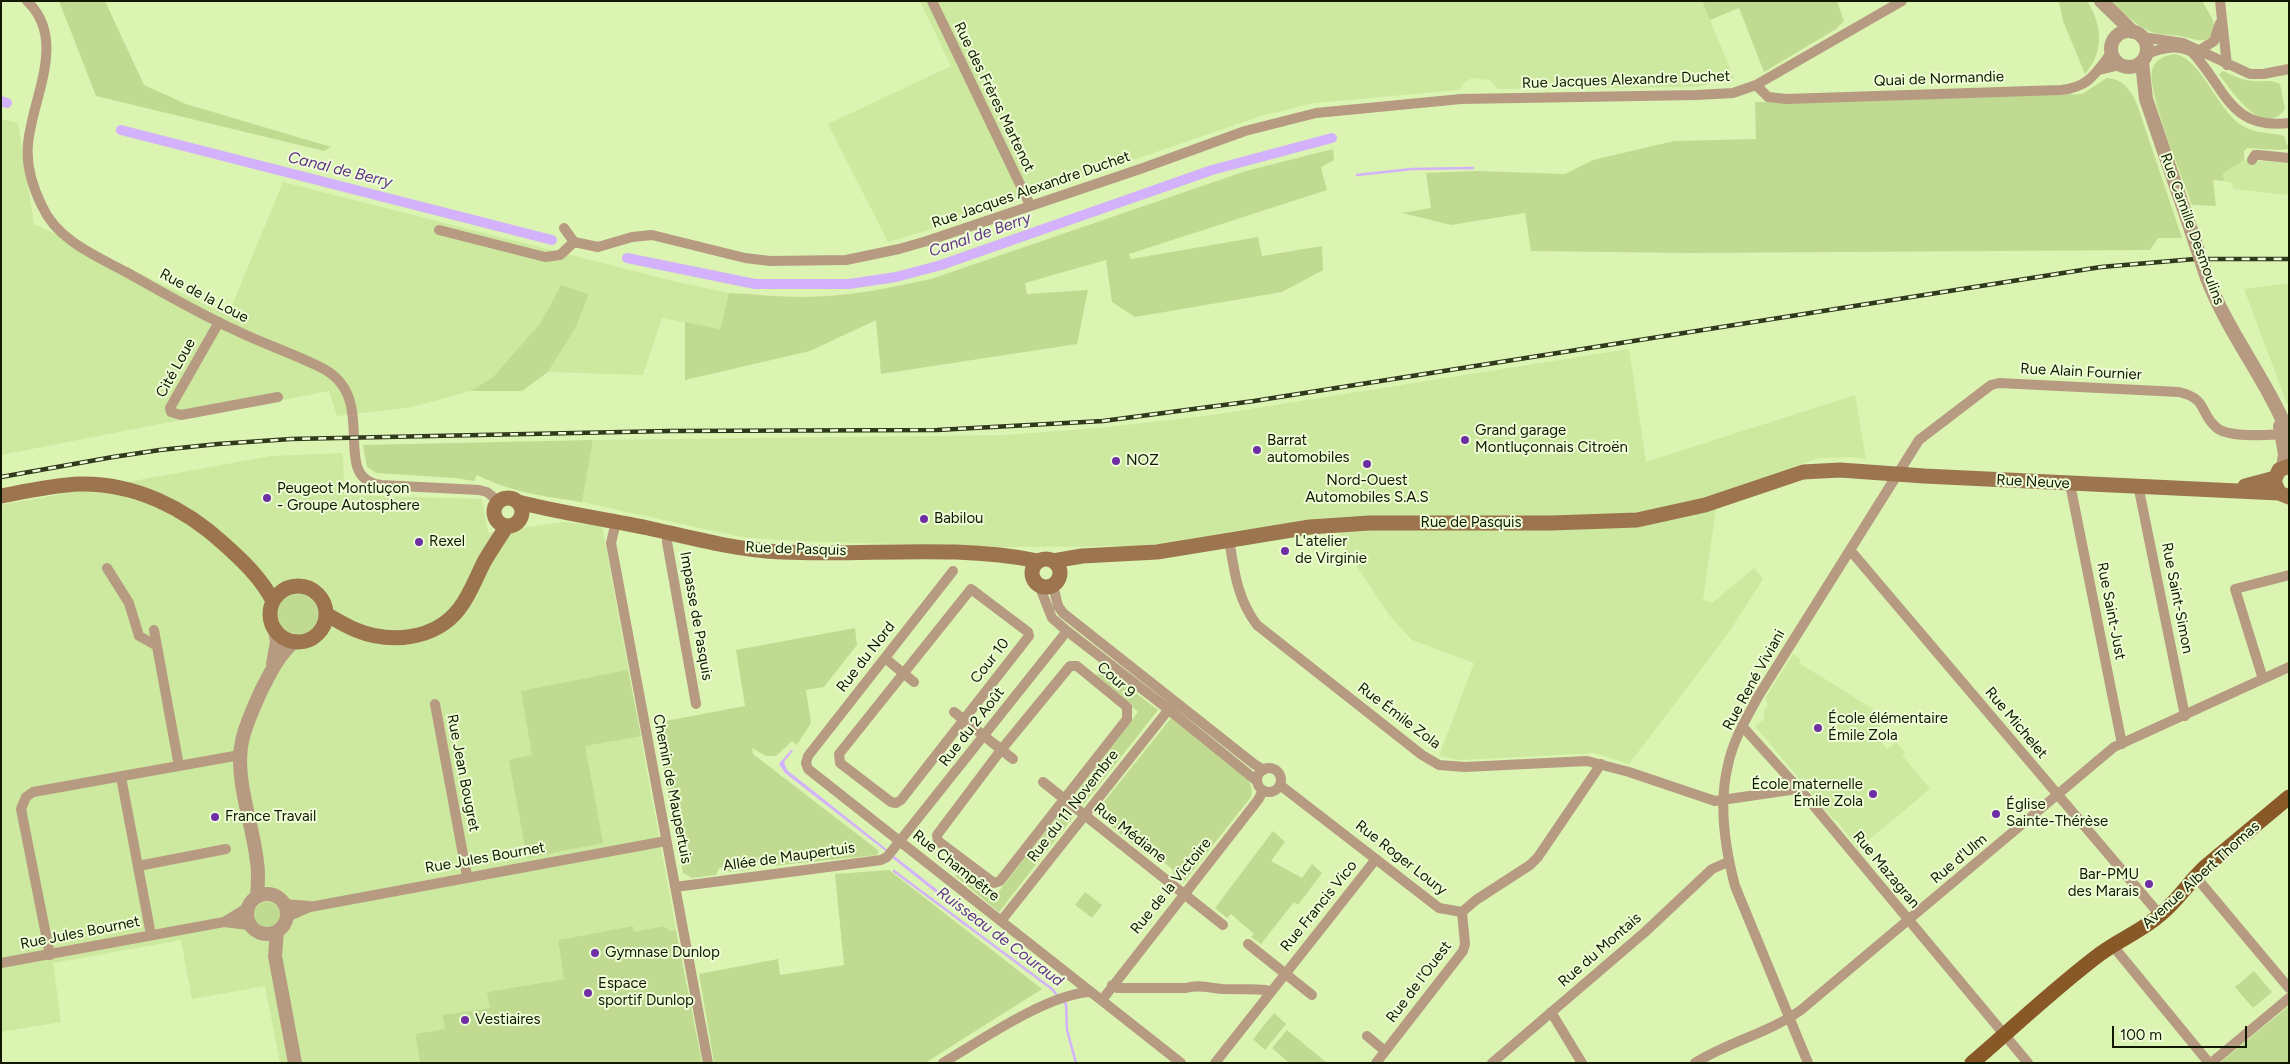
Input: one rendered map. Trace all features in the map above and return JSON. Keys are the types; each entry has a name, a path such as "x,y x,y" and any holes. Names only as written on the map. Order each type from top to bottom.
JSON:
{"main road":[{"name":"Rue Neuve","path":"1840,470 2070,484 2227,489 2283,480"},
{"name":"Rue de Pasquis","path":"518,502 558,513 616,522 716,544 781,552 946,552 1007,555 1046,573 1097,556 1158,552 1310,527 1369,523 1637,520 1705,505 1803,472 1840,470"},
{"path":"1,496 39,488 81,484 108,486 139,493 171,506 198,521 252,570 265,586 273,602"},
{"path":"506,498 518,502 522,510 521,518 515,524 502,524 494,509 498,501 506,498"},
{"name":"Rue de Pasquis","path":"521,518 558,513"},
{"path":"287,588 273,602 270,616 275,629 280,635 296,641 308,639 319,632 337,629 357,630 394,638 416,636 436,629 449,619 464,602 502,524"},
{"path":"252,570 287,588 305,586 313,590 320,597 326,614 319,632"},
{"path":"326,614 357,630"},
{"name":"Avenue Albert Thomas","path":"1972,1063 2101,954 2146,927 2160,916 2177,900 2195,876 2289,797"}],"street":[{"name":"Rue de la Loue","path":"27,1 39,16 46,33 46,52 28,144 28,157 36,192 47,217 60,231 87,250 219,322 320,367 337,378 346,391 352,406 357,470 368,482 381,485 479,490 487,492 498,501"},
{"name":"Rue des Frères Martenot","path":"932,1 1030,205"},
{"path":"2220,1 2227,65"},
{"name":"Rue Jacques Alexandre Duchet","path":"574,242 598,247 632,237 652,235 745,258 770,261 846,260 871,256 927,241 1152,165 1244,131 1291,118 1340,110 1461,99 1718,95 1733,93 1756,85 1897,2"},
{"path":"2099,70 2137,66 2144,58 2147,48 2138,34 2102,3"},
{"path":"2102,3 2115,38"},
{"path":"2200,50 2214,42 2221,19"},
{"path":"2124,67 2111,53 2111,45 2115,38 2123,32 2178,42 2200,50 2227,65 2250,74 2288,73"},
{"path":"2144,58 2169,47 2184,48 2192,52 2236,109 2249,120 2270,125 2289,123"},
{"name":"Quai de Normandie","path":"1756,85 1768,96 1784,99 2059,90 2081,86 2099,70 2111,53"},
{"name":"Rue Camille Desmoulins","path":"2144,58 2146,98 2207,278 2220,310 2276,409 2286,435"},
{"name":"Rue Camille Desmoulins","path":"2124,67 2146,98"},
{"path":"2252,160 2255,155 2289,158"},
{"path":"439,230 545,257 560,255 574,242 564,228"},
{"name":"Cité Loue","path":"219,322 170,408 170,412 181,415 278,396"},
{"name":"Rue Alain Fournier","path":"1897,474 1919,440 1991,385 1999,383 2179,392 2192,395 2200,402 2215,427 2222,432 2286,435"},
{"path":"2283,480 2286,435"},
{"name":"Rue René Viviani","path":"1808,1063 1735,886 1728,862 1723,800 1728,764 1742,726 1759,695 1897,474"},
{"name":"Rue Saint-Just","path":"2070,484 2122,744"},
{"name":"Rue Saint-Simon","path":"2138,485 2185,716"},
{"name":"Chemin de Maupertuis","path":"616,522 611,543 708,1063"},
{"name":"Impasse de Pasquis","path":"668,533 667,542 696,704"},
{"name":"Rue Émile Zola","path":"1229,539 1238,590 1246,610 1257,625 1422,755 1439,764 1465,767 1574,760 1601,764 1715,801 1797,789"},
{"name":"Rue Michelet","path":"1850,550 2160,916"},
{"path":"107,568 129,603 138,636 157,646"},
{"name":"Rue du Nord","path":"806,763 808,756 953,571"},
{"name":"Rue Roger Loury","path":"1046,573 1052,618 1066,631 1254,764 1264,770 1272,769 1278,774 1280,785 1439,908 1462,912"},
{"name":"Rue Roger Loury","path":"1046,573 1058,606 1063,613 1257,781 1263,791"},
{"path":"2263,679 2235,589 2289,575"},
{"name":"Cour 10","path":"971,589 1028,632 1029,636 963,720 901,800 896,803 891,802 840,763 839,754 971,589"},
{"path":"273,667 277,642 275,629"},
{"path":"154,630 179,766"},
{"name":"Rue du 2 Août","path":"900,842 1066,631"},
{"path":"264,895 243,785 240,755 246,727 273,667 296,641"},
{"path":"885,658 914,682"},
{"name":"Cour 9","path":"1070,666 1076,666 1127,707 1127,719 997,883 994,883 938,842 937,835 1001,750 1070,666"},
{"name":"Rue d'Ulm","path":"1694,1063 1717,1049 1790,1018 1909,921 2114,747 2289,667"},
{"name":"Rue Jean Bougret","path":"434,704 467,876"},
{"name":"Rue du 11 Novembre","path":"1001,921 1172,706"},
{"path":"954,712 1013,759"},
{"name":"Rue Mazagran","path":"1742,726 1808,799 2028,1063"},
{"path":"50,954 21,809 26,797 33,792 240,755"},
{"name":"Rue Champêtre","path":"806,763 808,769 1181,1063"},
{"path":"1462,912 1476,900 1530,865 1601,764"},
{"path":"1257,781 1259,774 1264,770"},
{"path":"122,777 151,935"},
{"name":"Rue Médiane","path":"1043,782 1223,925"},
{"path":"1263,791 1272,792 1280,785"},
{"name":"Rue de la Victoire","path":"1102,1000 1258,800 1263,791"},
{"name":"Rue Jules Bournet","path":"286,910 666,841"},
{"name":"Allée de Maupertuis","path":"675,887 881,860 887,857 900,842"},
{"path":"138,866 226,849"},
{"name":"Rue Francis Vico","path":"1215,1063 1376,859"},
{"name":"Rue du Montais","path":"1492,1063 1645,932 1712,869 1728,862"},
{"path":"2195,876 2289,988"},
{"path":"264,895 247,908 249,925 261,934 275,956"},
{"path":"261,934 277,931 282,927 286,910 281,899 264,895"},
{"name":"Rue Jules Bournet","path":"224,922 247,908"},
{"name":"Rue de l'Ouest","path":"1376,1063 1463,951 1465,944 1462,912"},
{"name":"Rue Jules Bournet","path":"1,963 224,922 249,925"},
{"path":"277,931 275,956 295,1063"},
{"path":"1248,944 1312,995"},
{"path":"2113,946 2212,1062 2289,998"},
{"path":"1112,985 1117,988 1209,986 1266,990 1270,992"},
{"path":"943,1063 1018,1019 1063,998 1090,992"},
{"path":"1551,1012 1582,1063"},
{"path":"1366,1036 1385,1051"}],"shaded area":[{"path":"59,1 105,1 144,85 186,104 331,147 324,151 96,96"},
{"path":"920,1 1702,1 1734,78 1697,87 1498,89 1490,80 1472,78 1465,82 1459,90 1314,103 1261,116 926,231 888,242 828,124 951,66"},
{"path":"1702,1 1837,1 1844,21 1836,29 1764,72 1739,8 1710,20"},
{"path":"2059,1 2087,1 2096,19 2099,38 2098,48 2096,57 2085,74 2063,21"},
{"path":"2110,1 2202,1 2213,20 2215,31 2205,40 2158,34 2139,25"},
{"path":"2176,54 2186,59 2195,67 2234,119 2243,126 2253,130 2284,136 2287,145 2289,145 2288,149 2280,150 2247,148 2244,151 2244,160 2223,173 2224,181 2213,180 2216,206 2192,205 2155,97 2152,81 2153,66 2161,58"},
{"path":"2223,71 2245,80 2277,82 2280,84 2285,109 2276,117 2267,119 2258,116 2248,109 2231,91 2219,74"},
{"path":"2107,78 2118,81 2126,86 2135,99 2182,238 2158,238 2150,250 1689,253 1531,251 1525,213 1451,225 1402,213 1431,208 1426,173 1476,171 1565,174 1593,160 1674,141 1756,139 1755,102 2082,94"},
{"path":"1,119 18,123 34,224 228,315 283,182 677,282 729,293 720,329 662,318 643,375 548,372 576,327 589,294 561,285 541,322 493,377 470,391 412,407 337,416 329,391 1,455"},
{"path":"1333,149 1334,160 1321,167 1327,190 1129,254 1131,259 1258,237 1262,256 1322,246 1323,270 1282,292 1135,317 1112,302 1106,260 1025,283 1027,294 1088,290 1077,344 881,374 876,320 810,351 685,380 685,322 720,329 729,293 784,297 818,297 899,286 931,279 1246,171"},
{"path":"2244,160 2289,163 2289,195 2233,189 2232,183 2224,181 2223,173"},
{"path":"2289,283 2289,409 2244,289"},
{"path":"561,285 589,294 576,327 548,372 522,391 470,391 493,377 541,322"},
{"path":"1629,349 1646,462 1855,395 1866,459 1849,457 1819,458 1718,493 1703,600 1712,603 1754,568 1763,579 1727,635 1629,764 1595,753 1461,760 1439,756 1474,663 1412,640 1389,615 1346,550 1334,519 1235,531 1146,546 1002,547 795,541 741,537 582,502 593,440 1007,435 1109,427 1212,415"},
{"path":"593,440 582,502 516,490 477,475 474,481 376,473 367,467 363,445"},
{"path":"343,453 344,495 482,499 488,533 563,522 602,526 676,930 670,931 663,926 634,932 633,926 558,940 564,979 488,992 490,1008 442,1015 445,1029 415,1035 420,1063 280,1063 265,986 192,999 181,940 53,963 61,1022 1,1032 1,505 271,456"},
{"path":"298,594 312,600 318,614 312,628 298,634 284,628 278,614 284,600"},
{"path":"855,628 857,645 824,687 806,690 811,723 797,745 792,741 776,756 766,756 752,748 753,754 879,851 877,855 762,867 758,863 751,864 749,870 729,872 726,867 719,868 716,875 692,878 683,873 655,723 745,706 736,650"},
{"name":"École élémentaire Émile Zola","path":"1793,654 1801,659 1799,663 1886,717 1878,729 1880,731 1875,735 1887,749 1896,742 1905,752 1902,755 1930,789 1858,849 1837,821 1835,821 1755,726 1764,719 1764,710 1768,704 1765,699"},
{"path":"1102,667 1158,710 1083,805 1072,798 1138,712 1096,676"},
{"path":"628,670 641,736 585,746 603,843 527,858 509,760 532,755 521,691"},
{"path":"1171,718 1245,776 1252,789 1251,797 1183,883 1174,876 1172,869 1156,856 1148,856 1095,813"},
{"path":"791,750 793,751 784,762 787,770 889,851 888,853 785,773 779,764"},
{"path":"1064,808 1074,816 999,912 955,876 962,867 996,895"},
{"path":"1273,831 1285,842 1271,861 1302,878 1312,864 1322,873 1298,905 1294,902 1261,944 1251,937 1254,934 1231,914 1227,918 1215,908"},
{"path":"893,855 976,920 974,923 891,857"},
{"path":"889,870 1042,989 925,1063 714,1062 699,974 778,959 780,975 844,965 835,874"},
{"path":"1085,892 1102,905 1092,918 1075,905"},
{"path":"267,902 276,906 280,915 276,924 267,928 258,924 254,915 258,906"},
{"name":"Espace sportif Dunlop","path":"633,926 634,932 663,926 670,931 676,930 702,1063 420,1063 415,1034 445,1029 442,1015 490,1008 487,992 564,979 558,940"},
{"path":"2254,971 2272,992 2253,1008 2235,987"},
{"path":"2289,1006 2289,1063 2223,1063 2222,1061"},
{"path":"1274,1013 1286,1024 1265,1050 1253,1039"},
{"path":"1287,1030 1327,1063 1289,1063 1272,1048"}],"waterway":[{"name":"Canal de Berry","path":"1,101 7,103"},
{"name":"Canal de Berry","path":"121,130 552,240"},
{"name":"Canal de Berry","path":"627,258 755,284 849,284 896,277 941,265 1212,170 1332,138"},
{"path":"1357,175 1412,169 1473,168"},
{"name":"Ruisseau de Couraud","path":"894,871 1052,989 1058,996"},
{"name":"Ruisseau de Couraud","path":"1064,1002 1066,1004 1067,1030 1076,1063"}],"railway":[{"path":"1,477 160,450 291,439 669,431 937,430 1103,421 1254,401 2101,267 2195,259 2289,259"}],"place":[{"name":"Grand garage Montluçonnais Citroën","path":"1465,440"},
{"name":"Barrat automobiles","path":"1257,450"},
{"name":"NOZ","path":"1116,461"},
{"name":"Nord-Ouest Automobiles S.A.S","path":"1367,464"},
{"name":"Peugeot Montluçon - Groupe Autosphere","path":"267,498"},
{"name":"Babilou","path":"924,519"},
{"name":"Rexel","path":"419,542"},
{"name":"L'atelier de Virginie","path":"1285,551"},
{"name":"École élémentaire Émile Zola","path":"1818,728"},
{"name":"École maternelle Émile Zola","path":"1873,794"},
{"name":"Église Sainte-Thérèse","path":"1996,814"},
{"name":"France Travail","path":"215,817"},
{"name":"Bar-PMU des Marais","path":"2149,884"},
{"name":"Gymnase Dunlop","path":"595,953"},
{"name":"Espace sportif Dunlop","path":"588,993"},
{"name":"Vestiaires","path":"465,1020"}]}
